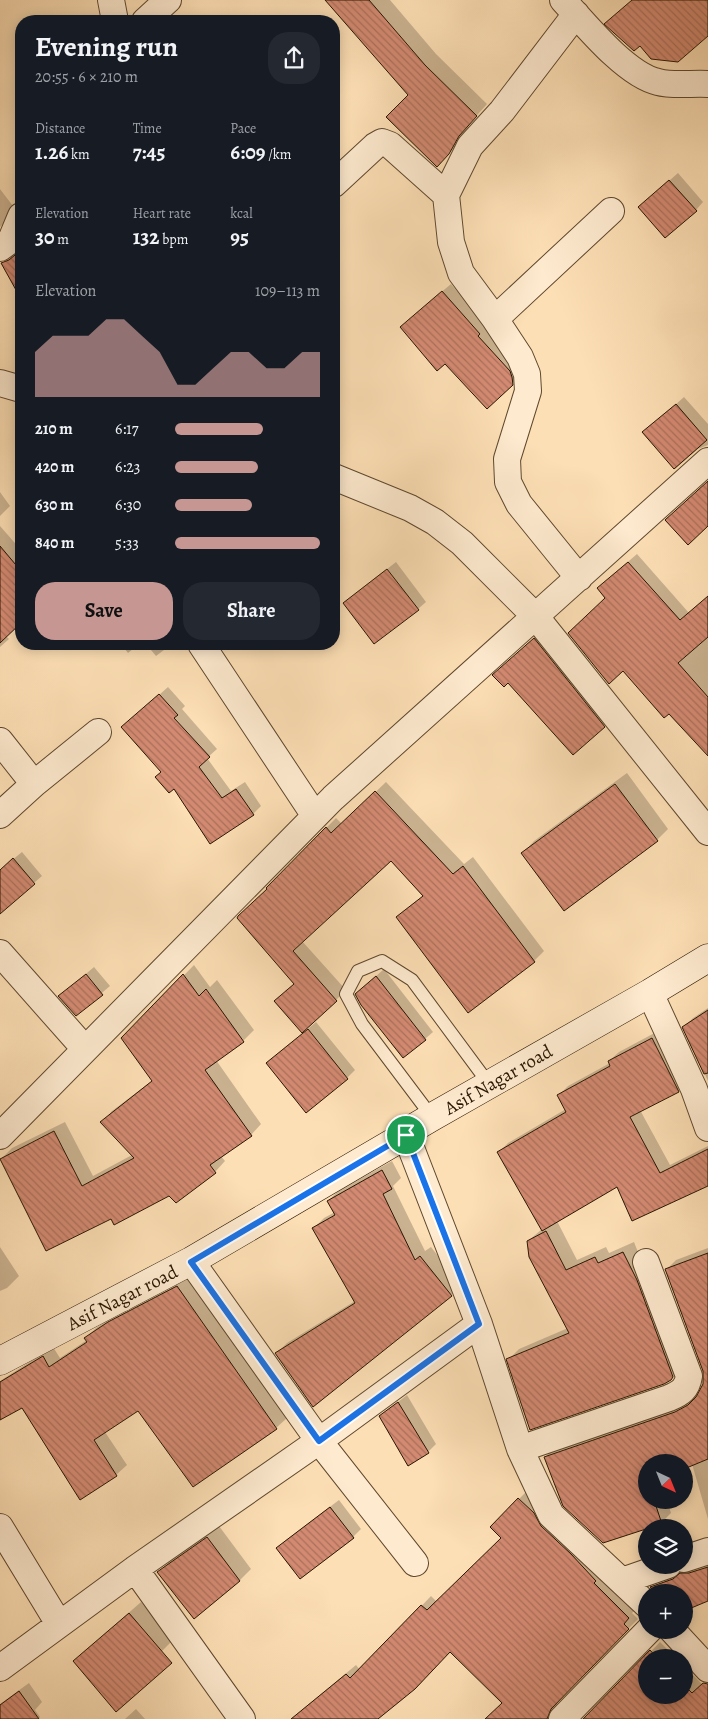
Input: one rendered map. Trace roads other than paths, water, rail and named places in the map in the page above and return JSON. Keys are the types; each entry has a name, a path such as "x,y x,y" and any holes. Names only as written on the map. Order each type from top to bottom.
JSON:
{"main road":[{"name":"Asif Nagar road","path":"0,1361 191,1262 406,1135 432,1117 708,958"}],"street":[{"path":"111,0 114,15"},
{"path":"152,15 168,0"},
{"path":"579,578 519,504 508,482 507,459 528,391 527,374 520,357 495,319 460,273 451,242 446,195 470,146 502,111 570,7 621,61 641,75 658,82 708,84"},
{"path":"340,178 375,146 382,142 390,145 446,195"},
{"path":"495,319 611,211"},
{"path":"0,248 11,240 15,230"},
{"path":"0,383 15,387"},
{"path":"0,1136 333,798 708,462"},
{"path":"340,479 410,508 435,522 462,543 536,618 708,832"},
{"path":"205,650 315,816"},
{"path":"0,815 34,784 98,732"},
{"path":"0,741 34,784"},
{"path":"0,953 85,1049"},
{"path":"650,993 701,1087 708,1128"},
{"path":"406,1135 479,1324 520,1449 551,1515 638,1596"},
{"path":"191,1262 319,1441 415,1562"},
{"path":"520,1449 669,1398 681,1393 687,1386 690,1376 646,1262"},
{"path":"0,1668 135,1568 319,1441 479,1324"},
{"path":"0,1527 59,1624"},
{"path":"693,1556 708,1551"},
{"path":"135,1568 242,1719"},
{"path":"622,1581 642,1574"},
{"path":"562,1719 640,1639"},
{"path":"680,1639 708,1669"}],"lane":[{"path":"432,1117 362,1024 346,994 358,971 382,962 412,980 489,1084"}]}
